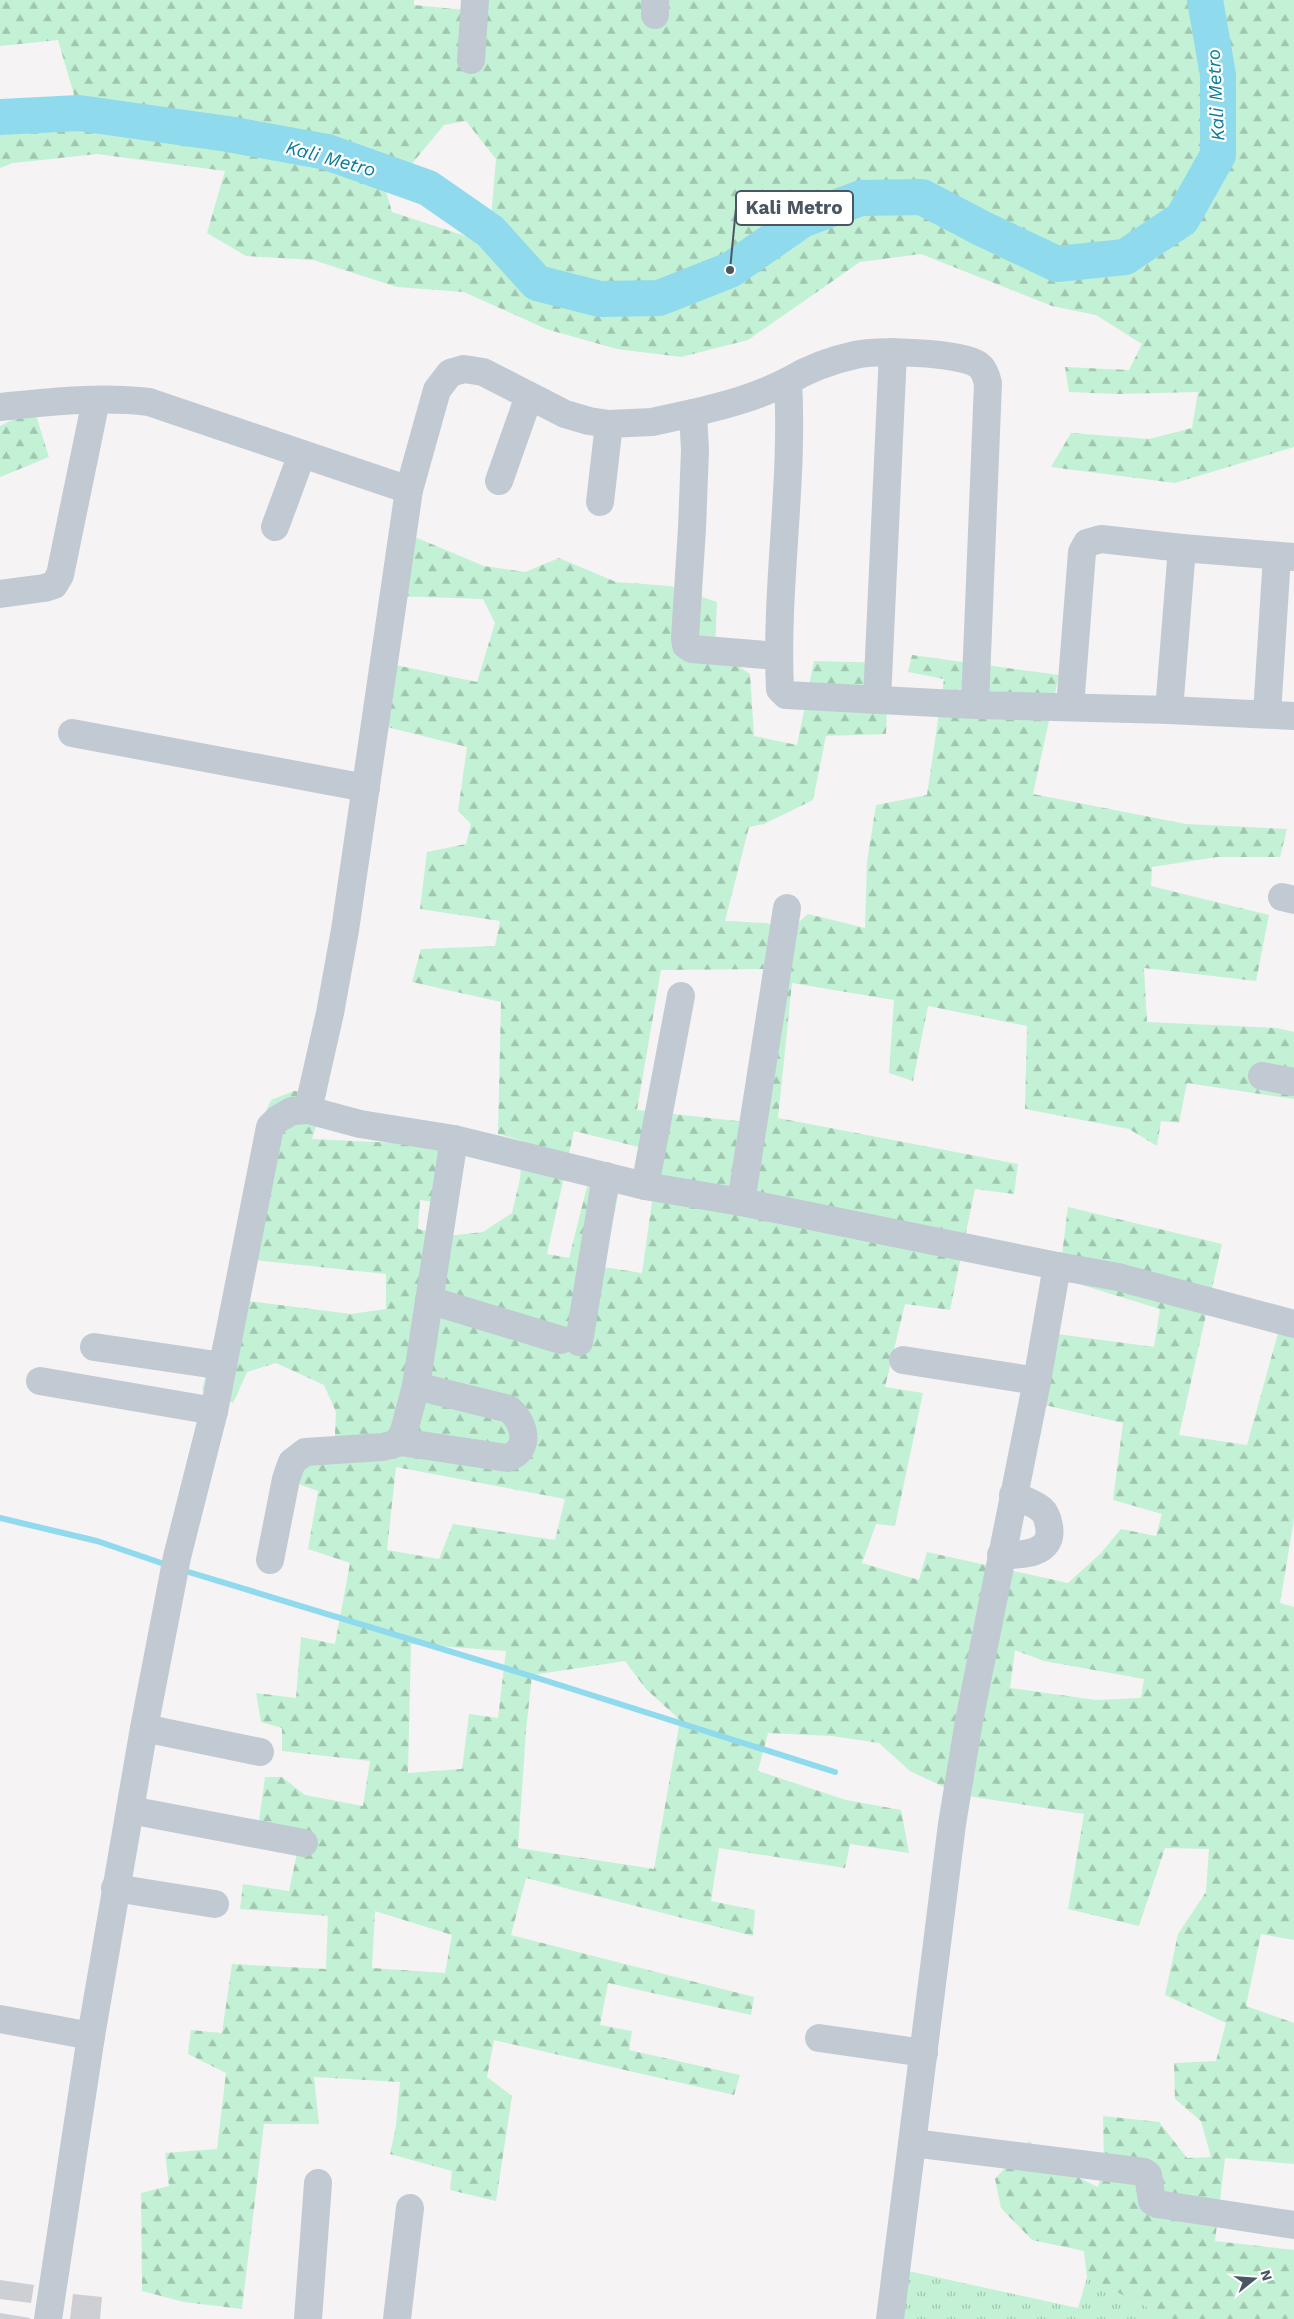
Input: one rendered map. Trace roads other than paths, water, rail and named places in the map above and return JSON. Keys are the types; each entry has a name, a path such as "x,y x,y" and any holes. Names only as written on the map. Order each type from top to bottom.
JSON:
{"street":[{"path":"471,60 474,0"},
{"path":"877,700 893,352"},
{"path":"308,1110 330,1013 366,788 409,490 437,390 450,373 464,369 483,372 565,414 589,422 609,424 652,422 755,397 802,372 857,354 893,352 931,354 977,364 984,371 988,383 975,705"},
{"path":"788,381 788,485 778,656 780,689 786,695 975,705 1169,710 1294,716"},
{"path":"499,481 529,396"},
{"path":"0,407 96,400 149,402 409,490"},
{"path":"0,594 54,585 60,574 96,400"},
{"path":"693,413 695,450 684,638 686,645 692,649 778,656"},
{"path":"600,502 609,424"},
{"path":"275,527 302,454"},
{"path":"1070,707 1082,552 1087,543 1101,539 1285,557 1267,714"},
{"path":"1169,710 1182,548"},
{"path":"72,733 366,788"},
{"path":"741,1202 787,908"},
{"path":"645,1186 681,996"},
{"path":"1262,1076 1294,1082"},
{"path":"48,2319 115,1888 144,1728 177,1557 214,1411 270,1127 278,1119 292,1111 308,1110 360,1124 454,1139 645,1186 741,1202 1118,1278 1294,1324"},
{"path":"401,1442 416,1386 454,1139"},
{"path":"429,1300 570,1341 606,1176"},
{"path":"890,2319 952,1824 1001,1555 1037,1382 1057,1266"},
{"path":"94,1347 223,1366"},
{"path":"903,1360 1037,1382"},
{"path":"40,1382 214,1411"},
{"path":"270,1560 286,1479 292,1462 305,1452 383,1447 401,1442 507,1458 517,1453 523,1445 524,1437 517,1416 509,1409 416,1386"},
{"path":"1001,1555 1028,1554 1039,1550 1047,1542 1050,1531 1048,1519 1042,1509 1013,1495"},
{"path":"144,1728 260,1752"},
{"path":"130,1810 304,1843"},
{"path":"115,1888 215,1904"},
{"path":"0,2019 91,2036"},
{"path":"819,2038 924,2053"},
{"path":"913,2144 1146,2174 1150,2196 1152,2201 1157,2204 1294,2225"},
{"path":"308,2319 318,2183"},
{"path":"397,2319 410,2208"}],"waterway":[{"name":"Kali Metro","path":"0,117 79,113 228,134 327,152 428,188 490,231 537,283 600,299 659,298 730,270 802,220 861,198 922,197 981,228 1057,264 1125,257 1182,219 1218,155 1218,75 1205,0"},
{"path":"0,1518 97,1541 170,1566"},
{"path":"182,1570 531,1676 835,1772"}],"place":[{"name":"Kali Metro","path":"730,270"}]}
